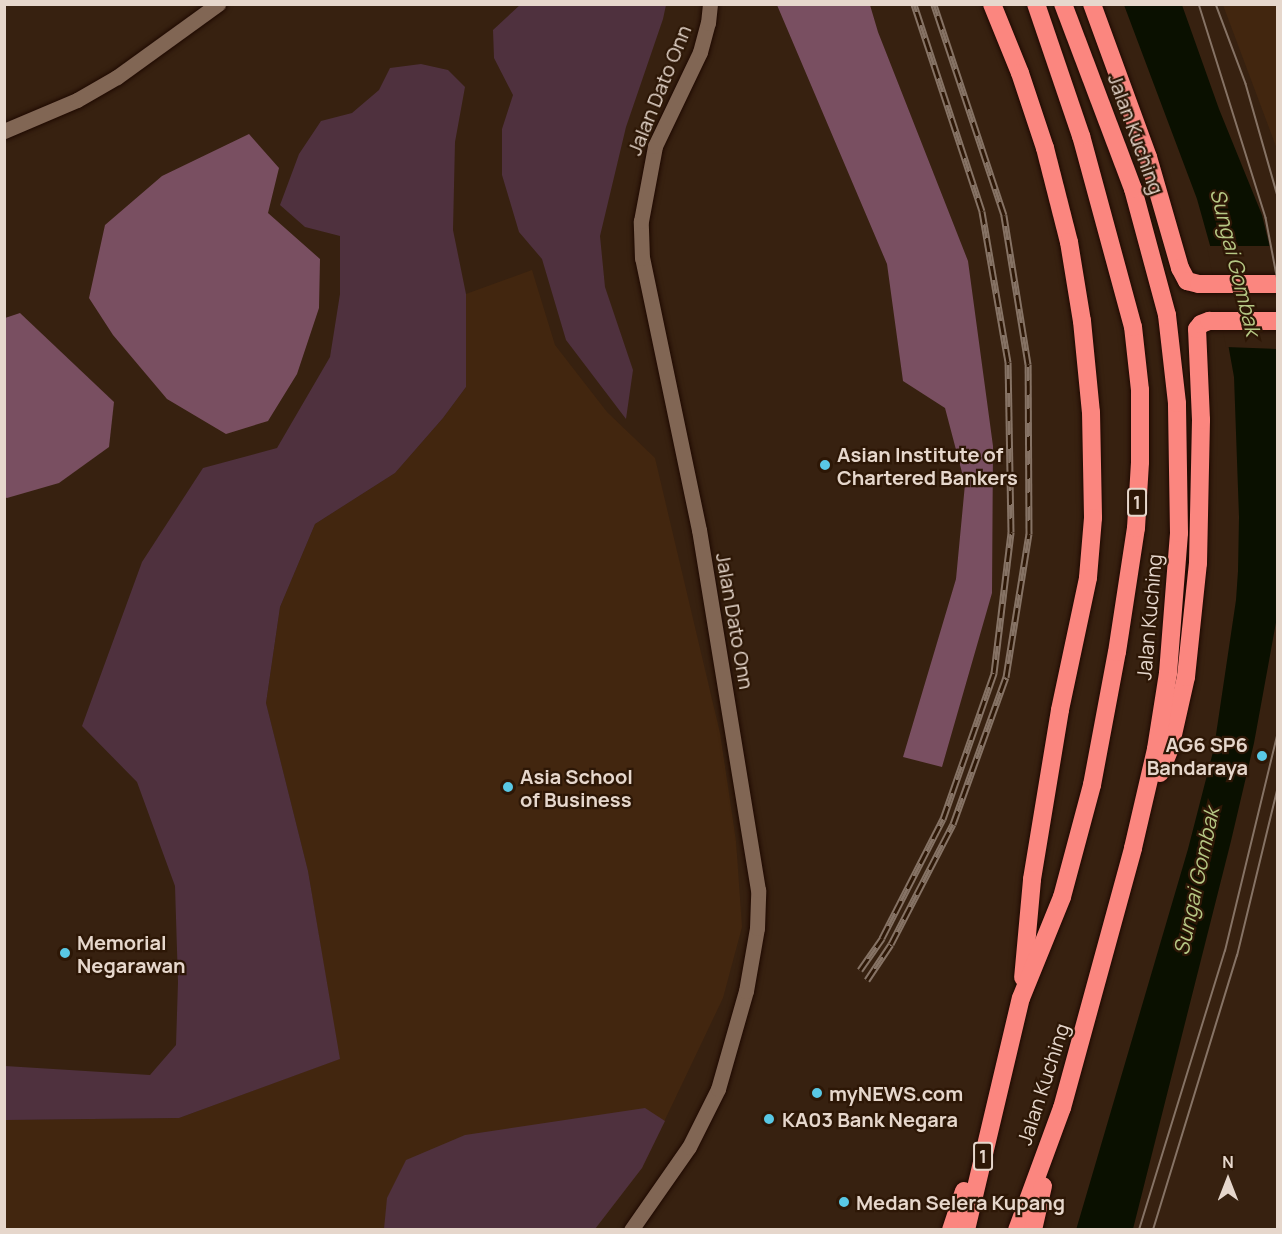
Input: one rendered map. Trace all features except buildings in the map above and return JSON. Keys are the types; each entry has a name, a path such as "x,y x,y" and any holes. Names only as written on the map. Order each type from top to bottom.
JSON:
{"highway":[{"path":"992,4 1020,73 1045,148 1071,253 1082,321 1091,412 1093,518 1088,578 1060,710 1032,880 1021,998"},
{"name":"Jalan Kuching","path":"966,1230 1021,998 1062,897 1092,785 1132,551 1140,462 1140,390 1130,317 1081,136 1036,4"},
{"name":"Jalan Kuching","path":"1017,1230 1062,1108 1132,848 1156,749 1168,673 1179,533 1177,403 1167,315 1133,189 1063,4"},
{"path":"1092,4 1148,157 1180,268 1187,281 1199,284 1278,284"},
{"path":"1132,848 1170,747 1186,677 1198,563 1201,489 1201,420 1196,336 1199,326 1209,321 1278,321"},
{"path":"951,1230 1001,1082"},
{"path":"1033,1230 1062,1108"}],"street":[{"path":"4,131 77,100 117,77 218,4"},
{"name":"Jalan Dato Onn","path":"631,1230 689,1147 718,1089 746,991 757,928 759,890 706,575 642,258 641,221 655,146 700,52 708,24 710,4"}],"shaded area":[{"path":"521,4 666,5 626,127 600,236 605,287 633,370 626,419 566,340 542,259 519,232 502,175 502,129 513,95 494,58 493,30"},
{"path":"777,5 870,5 878,32 968,261 993,446 992,593 942,767 903,757 956,579 965,484 945,408 903,381 887,264"},
{"path":"1223,5 1277,5 1277,149"},
{"path":"421,64 448,70 465,87 455,142 453,230 466,294 466,387 443,418 395,473 315,524 280,607 266,703 308,871 340,1059 179,1118 5,1120 5,1066 150,1075 176,1045 178,982 175,886 137,782 82,726 142,562 203,468 277,448 330,357 340,294 340,236 305,227 280,205 299,154 321,121 352,113 379,90 390,68"},
{"path":"249,134 279,168 268,213 320,259 319,308 297,374 268,421 226,434 167,399 113,335 89,298 105,225 162,176"},
{"name":"Asia School of Business","path":"532,270 555,345 607,412 655,458 720,733 736,841 742,927 723,998 642,1168 595,1229 5,1229 4,1120 179,1118 339,1059 308,871 266,703 280,607 315,524 395,473 443,418 466,387 466,294"},
{"path":"20,313 114,402 109,447 59,483 7,498 4,497 5,318"},
{"path":"645,1108 665,1121 642,1168 595,1229 384,1229 387,1198 406,1160 465,1135"}],"water":[{"name":"Sungai Gombak","path":"1124,5 1182,5 1219,109 1262,215 1277,277 1277,617 1254,743 1231,841 1133,1229 1076,1230 1188,849 1214,748 1236,600 1238,571 1239,517 1234,377 1211,249 1197,199"}],"pier":[{"path":"1207,246 1272,246 1278,268 1277,349 1226,347"}],"tram line":[{"path":"1199,4 1266,218 1278,281"},
{"path":"1216,4 1246,84 1278,196"},
{"path":"1139,1230 1225,951 1278,732"},
{"path":"1153,1230 1237,956 1278,787"}],"railway":[{"path":"860,970 882,938 943,819 994,673 1011,532 1008,362 982,211 914,4"},
{"path":"867,980 891,944 953,824 1006,677 1029,534 1028,364 1004,215 934,4"}],"place":[{"name":"Asian Institute of Chartered Bankers","path":"825,465"},
{"name":"AG6 SP6 Bandaraya","path":"1262,756"},
{"name":"Asia School of Business","path":"508,787"},
{"name":"Memorial Negarawan","path":"65,953"},
{"name":"myNEWS.com","path":"817,1093"},
{"name":"KA03 Bank Negara","path":"769,1119"},
{"name":"Medan Selera Kupang","path":"844,1202"}]}
